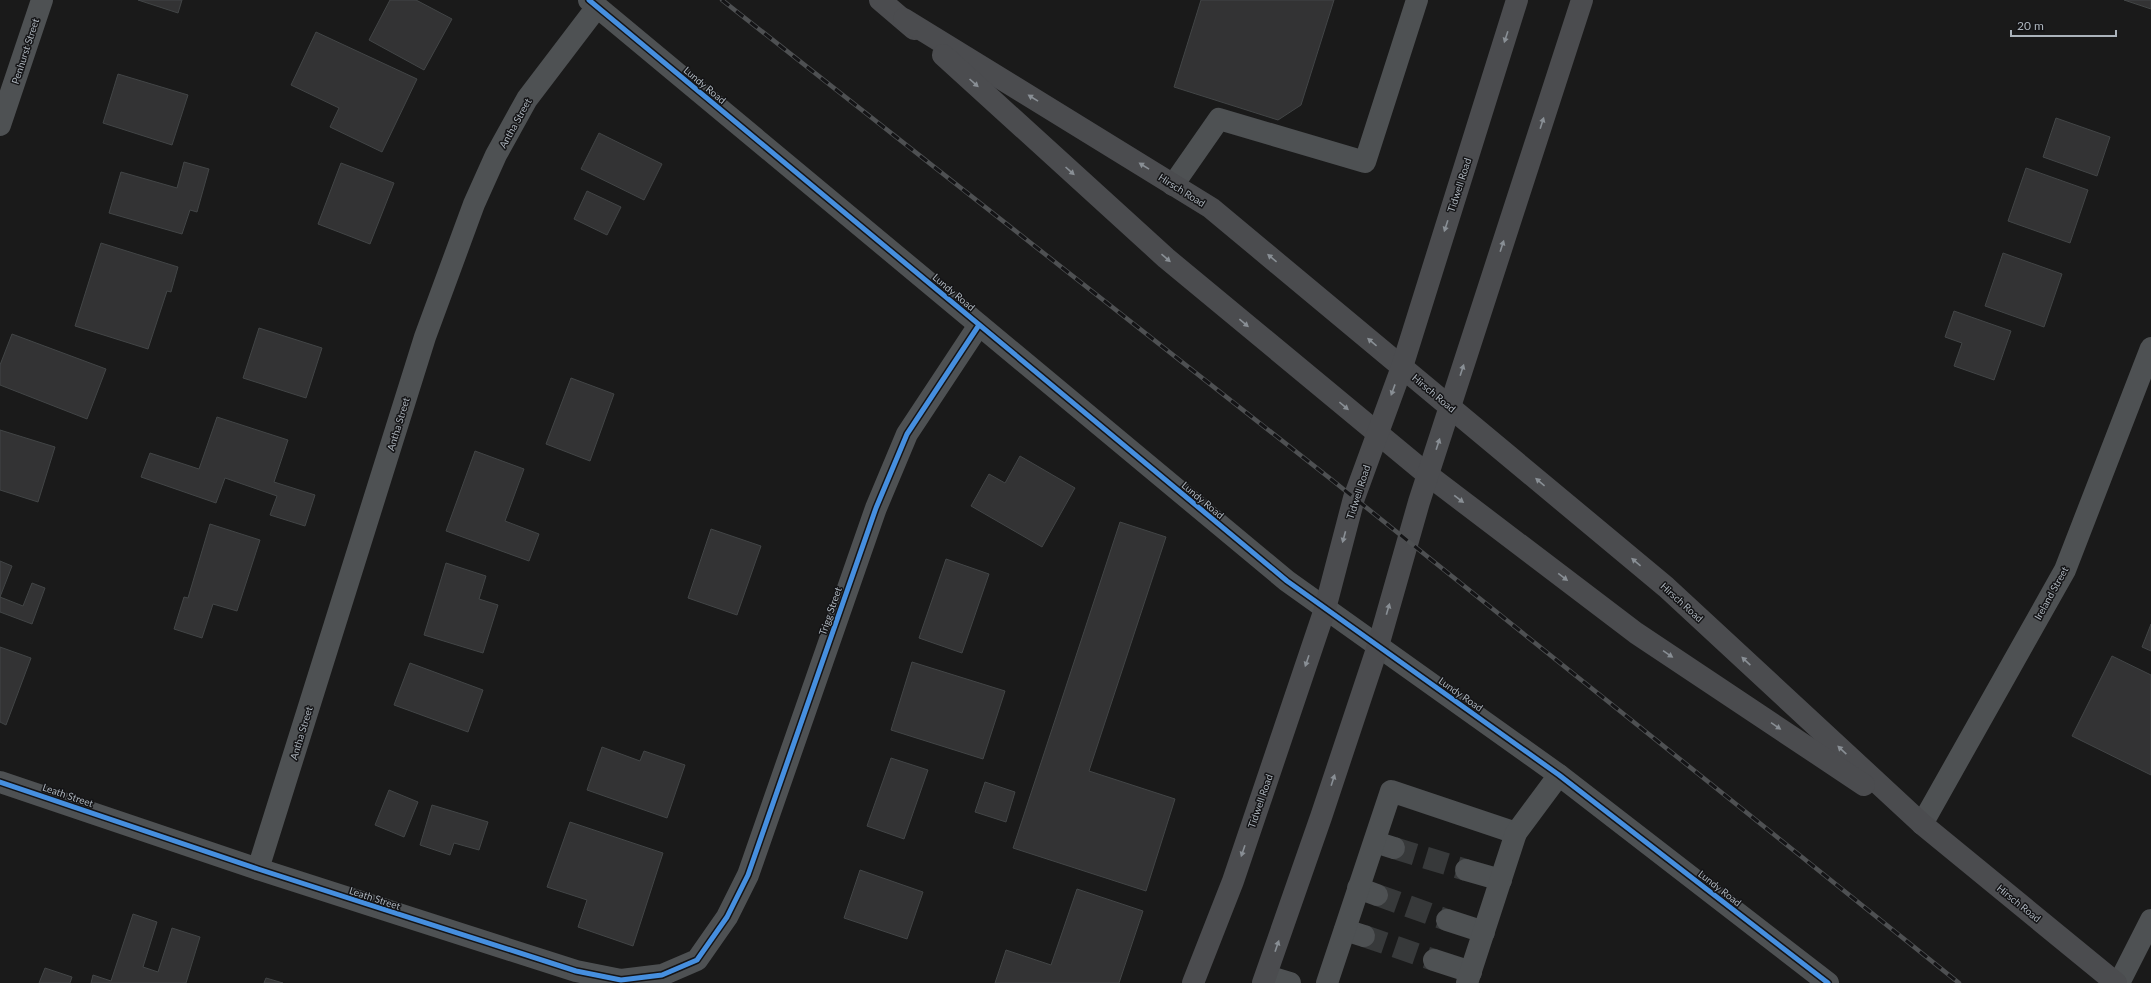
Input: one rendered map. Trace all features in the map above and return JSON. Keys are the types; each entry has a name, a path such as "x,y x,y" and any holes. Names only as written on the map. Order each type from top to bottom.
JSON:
{"main road":[{"name":"Hirsch Road","path":"880,0 904,19 1166,258 1428,475 1636,633 1922,824"},
{"name":"Tidwell Road","path":"1193,983 1233,881 1325,609 1354,498 1402,367 1518,0"},
{"path":"1265,979 1378,646 1407,540 1582,0"},
{"name":"Hirsch Road","path":"904,19 1211,208 1666,587 1922,824 2118,983"}],"street":[{"name":"Penhurst Street","path":"0,125 42,0"},
{"path":"1173,184 1219,120 1365,162 1417,0"},
{"name":"Lundy Road","path":"593,3 1287,581 1560,775 1825,982"},
{"name":"Antha Street","path":"258,870 425,337 474,204 496,155 527,99 593,3"},
{"name":"Trigg Street","path":"728,917 748,874 876,508 904,441 942,379 979,325"},
{"name":"Ireland Street","path":"1922,824 2065,570 2151,348"},
{"path":"1434,960 1469,977 1516,833 1560,775"},
{"name":"Leath Street","path":"0,782 258,870 576,971 621,980 662,975 697,960 728,917"},
{"path":"1327,983 1354,933 1384,845 1391,791 1516,833"},
{"path":"1466,870 1501,880"},
{"path":"1447,920 1484,932"},
{"path":"2118,983 2151,920"},
{"path":"1265,979 1290,983"}],"building":[{"path":"138,0 182,0 178,13"},
{"path":"390,0 416,0 452,19 424,70 369,40"},
{"path":"1201,0 1334,0 1301,105 1278,120 1174,87"},
{"path":"2124,0 2151,0 2151,9"},
{"path":"316,32 417,79 382,152 330,127 339,108 291,85"},
{"path":"118,74 188,95 172,145 103,123"},
{"path":"2056,118 2110,137 2097,176 2043,157"},
{"path":"599,133 662,164 644,200 581,169"},
{"path":"184,162 209,169 197,212 190,210 182,234 109,213 121,172 177,188"},
{"path":"341,163 394,183 370,244 318,224"},
{"path":"2026,168 2088,190 2070,243 2008,221"},
{"path":"587,191 621,207 607,235 574,219"},
{"path":"101,243 178,267 171,292 167,291 148,349 75,326"},
{"path":"2003,253 2062,274 2044,327 1985,306"},
{"path":"1954,311 2011,331 1994,380 1954,366 1962,343 1945,337"},
{"path":"259,328 322,348 306,398 243,378"},
{"path":"12,334 106,369 87,419 0,385 0,365"},
{"path":"571,378 614,394 590,461 546,444"},
{"path":"217,417 288,440 274,482 315,495 305,526 270,515 277,496 225,478 216,503 141,477 150,453 199,469"},
{"path":"0,430 55,447 38,502 0,490"},
{"path":"475,451 524,469 505,521 539,534 529,561 446,531"},
{"path":"1020,456 1075,488 1042,547 971,506 989,474 1005,483"},
{"path":"1120,522 1166,537 1089,771 1175,799 1146,891 1013,848"},
{"path":"210,524 260,540 237,611 213,604 202,638 174,629 184,597 188,598"},
{"path":"711,529 761,546 737,615 688,598"},
{"path":"946,559 989,574 962,653 919,638"},
{"path":"0,561 12,566 0,597"},
{"path":"446,563 486,576 479,599 498,605 483,653 424,635"},
{"path":"32,583 45,588 32,624 0,612 0,597 23,606"},
{"path":"2151,624 2151,651 2142,647"},
{"path":"0,647 31,658 6,725 0,722"},
{"path":"2112,656 2151,675 2151,775 2072,736"},
{"path":"912,662 1005,691 983,759 891,730"},
{"path":"410,663 483,690 468,732 394,705"},
{"path":"602,747 640,761 644,751 685,765 667,818 587,790"},
{"path":"891,758 928,770 904,839 867,826"},
{"path":"985,782 1015,792 1006,822 975,812"},
{"path":"389,790 418,802 404,837 375,825"},
{"path":"432,805 488,822 479,850 454,843 450,855 420,845"},
{"path":"570,822 663,853 633,946 578,927 587,900 547,887"},
{"path":"860,870 923,892 907,939 844,918"},
{"path":"1077,889 1143,911 1119,983 995,983 1006,950 1051,965"},
{"path":"133,914 157,922 143,967 158,972 172,928 200,937 186,983 91,983 93,975 111,981"},
{"path":"45,968 72,977 70,983 39,983"},
{"path":"266,978 283,983 264,983"}],"tunnel":[{"path":"1394,848 1466,870"},
{"path":"1377,895 1447,920"},
{"path":"1364,936 1434,960"}],"railway":[{"path":"722,0 1332,480 1959,983"}],"cycle path":[{"path":"589,0 1287,581 1559,775 1828,983"},
{"path":"0,782 258,869 576,971 621,980 662,975 697,960 727,917 748,875 876,508 907,434 979,325"}]}
